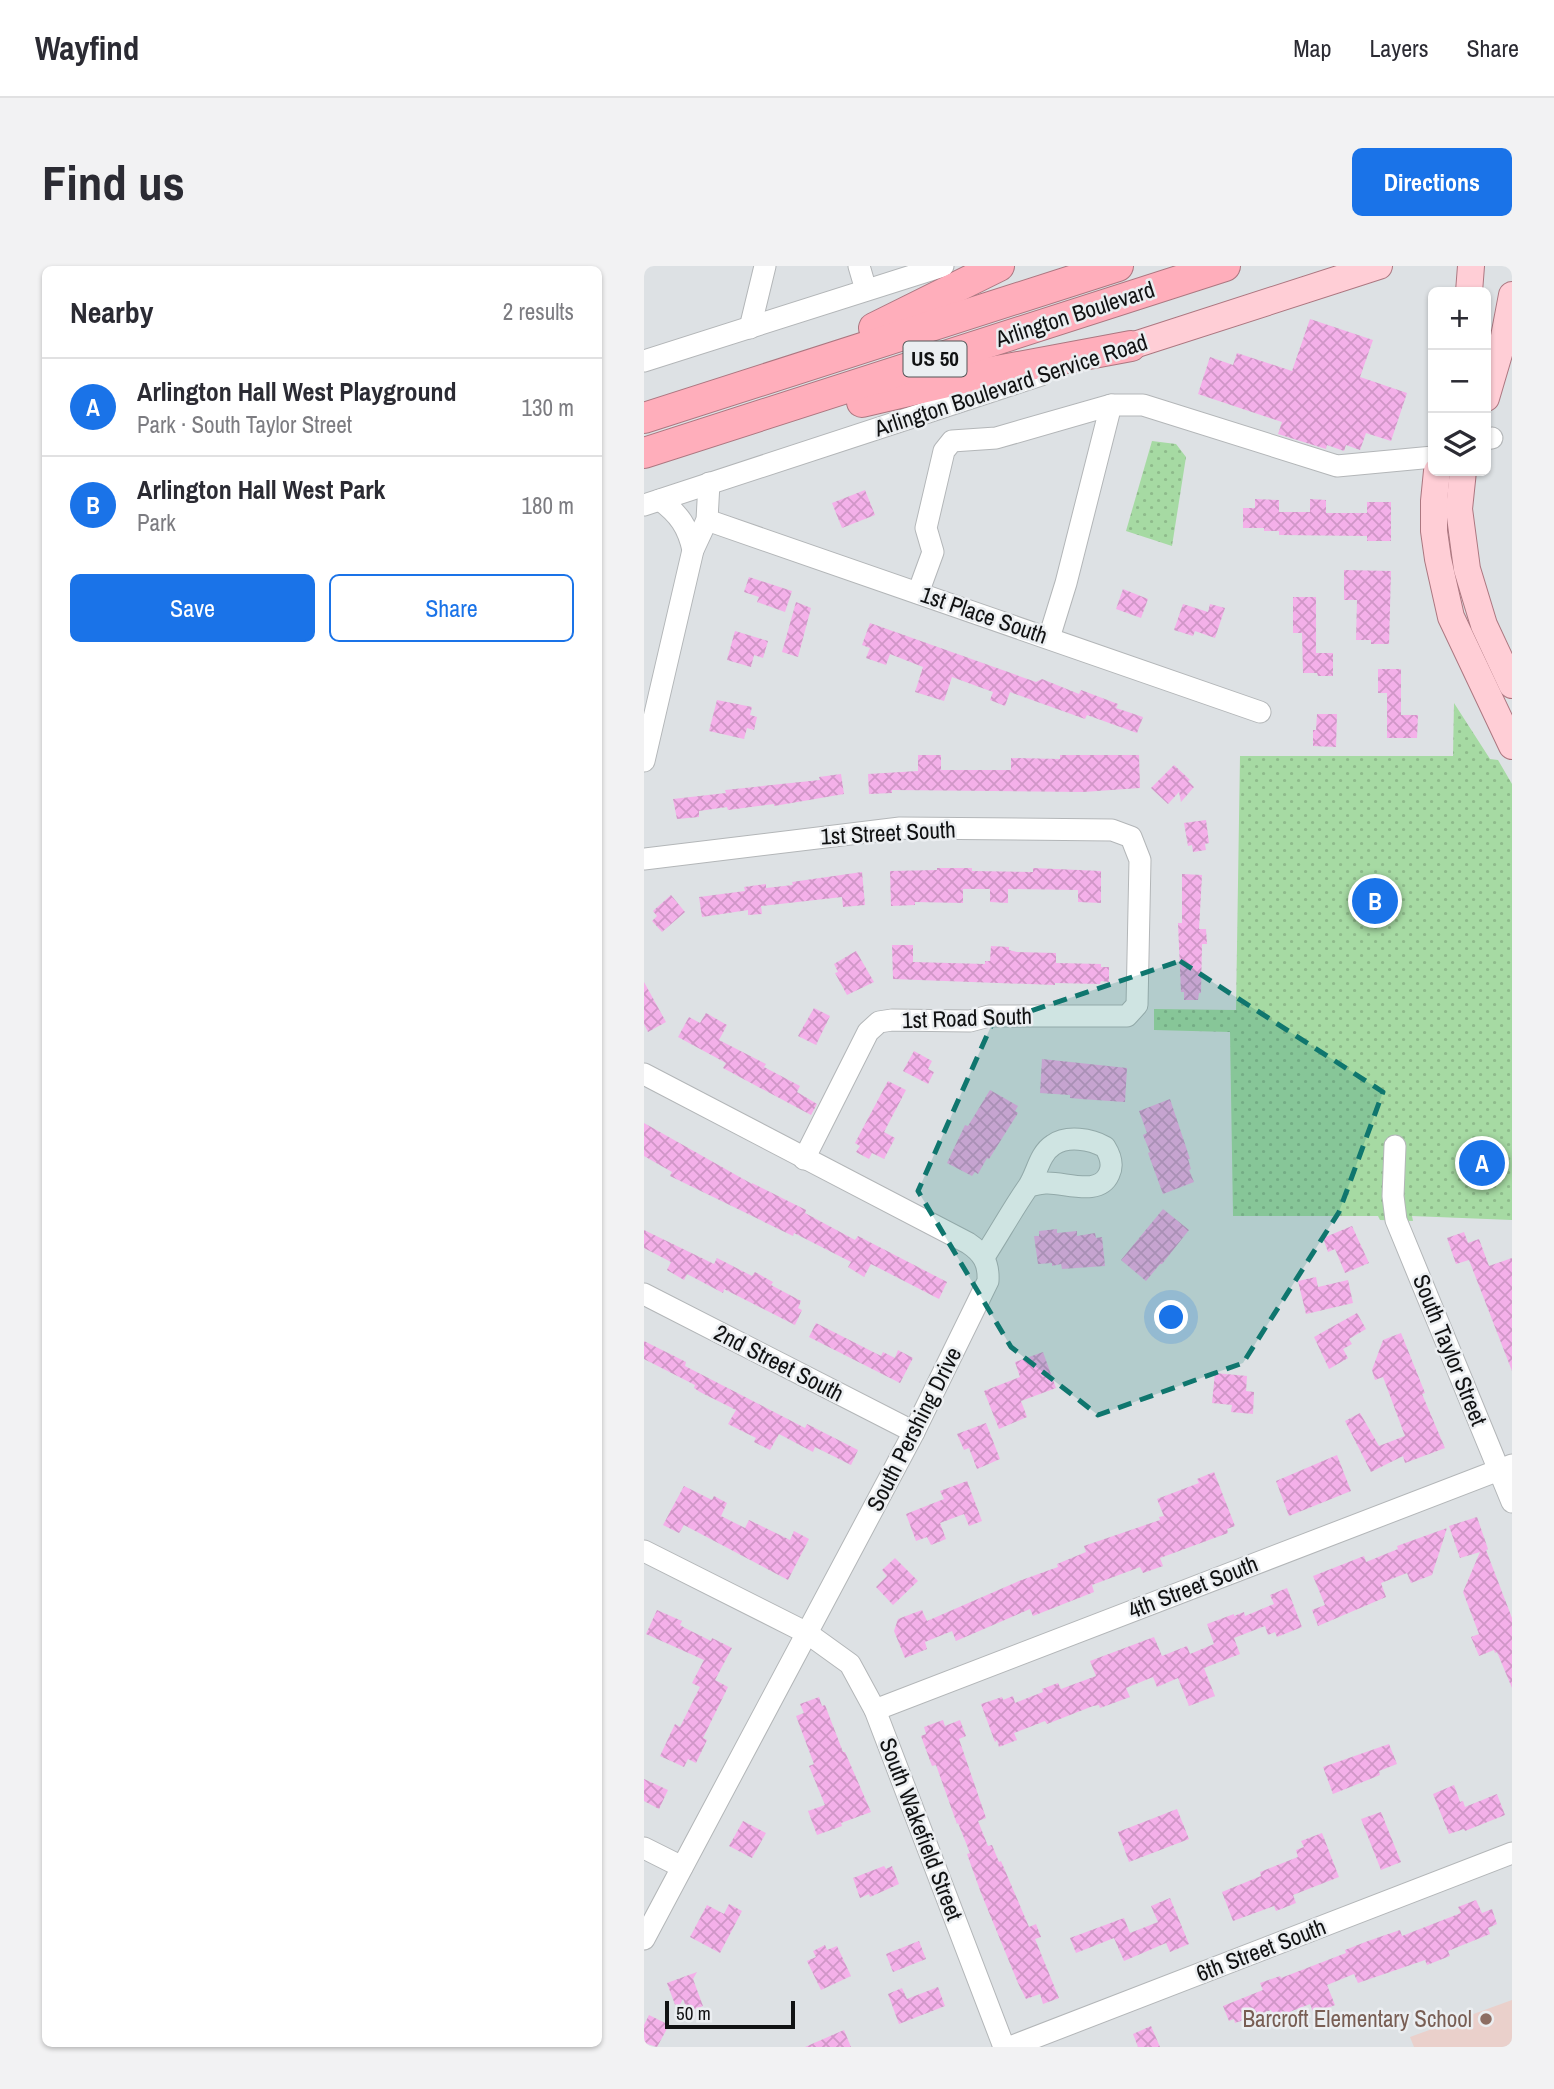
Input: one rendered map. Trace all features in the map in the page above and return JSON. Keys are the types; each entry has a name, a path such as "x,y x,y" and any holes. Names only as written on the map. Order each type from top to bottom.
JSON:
{"highway":[{"path":"785,372 999,266"},
{"name":"Arlington Boulevard","path":"644,418 1118,266"},
{"name":"Arlington Boulevard","path":"644,454 1226,266"},
{"path":"644,454 931,385 1131,346"}],"main road":[{"name":"Arlington Boulevard Service Road","path":"1131,346 1379,266"},
{"path":"1469,287 1471,266"},
{"path":"1494,391 1512,295"},
{"path":"1436,476 1434,531 1451,617 1504,709 1511,743"},
{"path":"1462,476 1459,509 1467,569 1484,625 1512,685"}],"street":[{"path":"750,328 765,266"},
{"path":"859,266 866,290"},
{"path":"644,361 943,266"},
{"name":"Arlington Boulevard Service Road","path":"652,503 1131,346"},
{"path":"952,440 996,438 1111,405 1143,405 1337,466 1428,457"},
{"path":"1049,638 1066,583 1111,405"},
{"path":"943,406 952,440"},
{"path":"918,593 933,552 926,528 944,451 952,440"},
{"path":"644,761 693,550 707,520 709,483"},
{"path":"652,503 680,517 693,550"},
{"name":"1st Place South","path":"707,520 1260,712"},
{"name":"1st Street South","path":"644,859 900,828 1112,831 1131,837 1140,860 1136,1005 1127,1016"},
{"name":"1st Road South","path":"804,1159 868,1032 879,1022 970,1021 989,1016 1127,1016"},
{"path":"644,1074 968,1243 984,1257 1029,1186"},
{"name":"South Taylor Street","path":"1395,1146 1393,1196 1396,1220 1506,1467 1512,1502"},
{"name":"South Pershing Drive","path":"644,1939 914,1432 988,1280 984,1257"},
{"name":"2nd Street South","path":"644,1294 914,1432"},
{"name":"4th Street South","path":"875,1710 1506,1467"},
{"name":"South Wakefield Street","path":"644,1551 807,1633 850,1664 875,1710 1004,2047"},
{"path":"644,1848 682,1867"},
{"name":"6th Street South","path":"1010,2047 1512,1853"}],"highlighted area":[{"path":"1180,961 1383,1092 1339,1212 1243,1363 1098,1415 1011,1347 918,1191 992,1024"}],"shaded area":[{"name":"Barcroft Elementary School","path":"1512,2000 1512,2047 1414,2047 1410,2037"}],"green space":[{"path":"1152,441 1176,444 1186,457 1172,546 1126,531"},
{"path":"1454,703 1490,759 1498,760 1512,784 1512,1220 1412,1216 1413,1221 1380,1220 1378,1216 1233,1216 1230,1032 1154,1030 1154,1009 1236,1010 1240,756 1453,756"}],"building":[{"path":"1310,319 1373,340 1360,377 1407,393 1391,441 1366,433 1360,450 1346,445 1344,451 1327,445 1326,449 1278,434 1282,422 1198,394 1210,357 1233,365 1237,353 1292,371"},
{"path":"865,490 875,515 842,528 832,503"},
{"path":"1255,499 1279,500 1279,512 1310,512 1310,499 1326,500 1326,513 1367,513 1367,502 1391,502 1391,541 1367,541 1367,536 1279,535 1279,531 1264,531 1264,528 1243,528 1243,508 1255,508"},
{"path":"1344,570 1391,571 1389,644 1371,644 1371,640 1356,640 1357,600 1344,600"},
{"path":"749,577 792,591 785,612 757,602 759,597 744,592"},
{"path":"1123,589 1148,599 1141,618 1116,609"},
{"path":"1293,597 1316,597 1316,653 1333,653 1333,676 1303,673 1302,633 1293,633"},
{"path":"796,602 811,608 798,657 782,652"},
{"path":"1183,604 1208,612 1210,604 1225,608 1215,638 1195,631 1193,636 1174,630"},
{"path":"870,623 1036,682 1042,679 1079,694 1081,690 1118,704 1116,708 1143,717 1137,733 1087,715 1085,719 1010,692 1005,706 990,700 993,692 952,677 944,701 915,692 923,667 890,654 886,665 866,658 870,648 862,645"},
{"path":"735,631 768,641 763,658 754,655 751,667 727,660"},
{"path":"1378,669 1401,669 1401,715 1418,715 1417,738 1387,738 1387,693 1378,693"},
{"path":"717,700 752,707 750,715 757,717 754,730 747,728 744,739 709,731"},
{"path":"1317,714 1337,714 1336,747 1313,746"},
{"path":"918,755 941,755 941,770 1011,770 1011,758 1060,759 1060,755 1139,755 1140,788 1083,792 892,790 892,793 869,794 868,774 918,771"},
{"path":"1174,765 1194,787 1181,802 1179,792 1168,804 1151,788"},
{"path":"841,774 844,794 774,806 728,810 727,807 699,811 699,817 677,819 673,799 726,793 725,790 820,780 819,777"},
{"path":"1206,820 1209,843 1205,844 1206,850 1193,852 1192,845 1188,846 1184,823"},
{"path":"972,868 972,871 1033,872 1033,868 1101,871 1101,903 1078,902 1078,890 1008,889 1008,903 990,902 990,889 963,889 963,903 915,902 915,905 891,906 890,871"},
{"path":"862,872 865,905 843,907 842,897 761,906 762,914 748,915 748,910 702,917 699,897 745,891 744,887 766,884 766,888 793,885 792,882"},
{"path":"1182,874 1202,875 1199,929 1206,929 1207,944 1202,944 1201,993 1198,1000 1184,1000 1184,992 1181,992 1178,923 1182,923"},
{"path":"671,895 685,912 662,932 652,921 657,916 653,911"},
{"path":"892,945 913,945 913,962 985,964 985,961 990,961 991,946 1009,947 1009,950 1017,952 1056,953 1056,963 1101,964 1101,967 1109,967 1109,982 1055,985 893,979"},
{"path":"856,951 874,982 847,995 835,973 838,972 834,964"},
{"path":"644,982 666,1022 648,1032 644,1024"},
{"path":"814,1008 830,1016 816,1045 798,1036"},
{"path":"706,1013 727,1025 719,1040 766,1064 764,1067 800,1086 797,1092 817,1104 811,1115 723,1068 726,1063 678,1037 689,1017 700,1023"},
{"path":"914,1051 932,1061 928,1069 934,1072 928,1084 903,1071"},
{"path":"1042,1059 1127,1068 1125,1102 1040,1093"},
{"path":"888,1081 906,1090 884,1132 895,1138 884,1159 872,1153 869,1159 856,1152 860,1146 855,1143"},
{"path":"990,1090 1018,1106 1015,1111 1018,1113 989,1159 987,1158 978,1174 975,1172 972,1176 947,1163 965,1125 968,1126"},
{"path":"1170,1099 1190,1159 1189,1170 1194,1182 1163,1194 1148,1153 1150,1152 1143,1135 1147,1133 1139,1111"},
{"path":"644,1123 752,1184 806,1210 805,1213 855,1240 858,1236 947,1282 939,1299 871,1264 864,1277 848,1267 851,1262 670,1176 672,1172 644,1156"},
{"path":"1163,1209 1189,1230 1146,1281 1121,1260"},
{"path":"1352,1226 1369,1263 1345,1273 1335,1249 1328,1252 1323,1238"},
{"path":"1057,1229 1057,1233 1077,1231 1077,1236 1095,1233 1096,1238 1102,1237 1105,1266 1062,1269 1061,1264 1038,1264 1034,1236 1039,1236 1039,1231"},
{"path":"644,1230 714,1264 717,1258 752,1276 755,1272 773,1282 771,1285 801,1301 798,1308 802,1310 795,1325 724,1289 723,1293 687,1274 684,1280 667,1270 671,1262 644,1248"},
{"path":"1464,1232 1468,1243 1479,1239 1489,1266 1512,1258 1512,1371 1469,1260 1456,1264 1447,1238"},
{"path":"1316,1277 1318,1287 1348,1280 1353,1303 1306,1314 1298,1281"},
{"path":"1357,1313 1366,1329 1349,1339 1352,1344 1343,1349 1348,1358 1329,1369 1314,1337"},
{"path":"816,1323 881,1356 883,1352 895,1358 898,1350 913,1358 900,1383 809,1337"},
{"path":"1401,1333 1425,1393 1422,1394 1445,1448 1405,1463 1403,1456 1371,1472 1345,1421 1360,1413 1379,1446 1405,1436 1383,1377 1375,1380 1372,1370 1383,1340"},
{"path":"644,1341 686,1362 685,1366 805,1428 807,1424 858,1450 851,1465 815,1447 813,1452 779,1434 770,1450 754,1442 756,1438 728,1424 736,1410 644,1359"},
{"path":"1043,1352 1056,1388 1021,1401 1027,1417 999,1429 984,1391 1020,1377 1015,1362"},
{"path":"1215,1373 1247,1376 1246,1391 1254,1392 1253,1414 1231,1412 1232,1405 1212,1403"},
{"path":"986,1423 1000,1459 977,1469 969,1448 964,1450 957,1434"},
{"path":"1337,1455 1351,1491 1289,1516 1276,1481"},
{"path":"1214,1472 1235,1526 1227,1529 1228,1533 1160,1558 1163,1566 1143,1573 1140,1567 1092,1585 1094,1592 1033,1616 1030,1609 956,1641 952,1631 925,1642 927,1649 905,1658 894,1631 898,1619 922,1610 927,1621 1058,1567 1057,1564 1086,1552 1084,1546 1160,1520 1159,1517 1164,1516 1157,1499 1199,1483 1197,1479"},
{"path":"967,1481 982,1521 969,1526 964,1514 940,1523 946,1539 931,1545 927,1537 916,1541 906,1514 944,1499 940,1491"},
{"path":"684,1486 712,1500 714,1496 727,1503 721,1516 745,1528 749,1520 790,1540 794,1531 809,1539 788,1580 684,1525 679,1533 663,1525"},
{"path":"1477,1517 1488,1549 1486,1550 1512,1618 1512,1688 1497,1652 1494,1650 1479,1656 1471,1637 1479,1634 1463,1592 1480,1552 1460,1558 1449,1526"},
{"path":"1447,1528 1432,1575 1411,1583 1407,1573 1381,1583 1386,1597 1318,1626 1312,1610 1325,1605 1313,1576 1364,1556 1366,1562 1398,1549 1397,1546"},
{"path":"895,1558 918,1581 893,1605 876,1587 887,1576 882,1570"},
{"path":"1287,1588 1302,1627 1277,1637 1275,1632 1268,1635 1265,1626 1234,1638 1240,1654 1204,1668 1215,1696 1189,1706 1178,1678 1157,1687 1153,1677 1126,1688 1130,1697 1100,1708 1099,1705 1093,1706 1047,1724 1045,1721 1014,1733 1017,1740 999,1747 997,1740 995,1742 981,1704 1013,1696 1015,1703 1058,1683 1061,1689 1096,1676 1090,1661 1154,1637 1162,1656 1187,1646 1190,1654 1214,1644 1207,1624 1234,1614 1244,1612 1245,1616 1274,1604 1270,1595"},
{"path":"657,1610 682,1621 680,1625 685,1628 732,1648 715,1680 728,1687 703,1738 707,1740 696,1763 688,1759 684,1767 660,1756 675,1724 680,1727 700,1687 692,1683 704,1660 646,1634"},
{"path":"819,1697 822,1706 825,1705 871,1812 817,1835 808,1811 825,1805 809,1766 814,1764 796,1716 804,1713 800,1704"},
{"path":"943,1720 945,1726 960,1720 966,1736 959,1739 986,1818 978,1821 988,1846 992,1845 999,1862 1001,1861 1029,1927 1036,1924 1041,1937 1035,1939 1059,1998 1043,2004 1040,1994 1026,1999 1018,1983 981,1893 967,1854 970,1853 936,1765 932,1766 921,1736 926,1734 924,1727"},
{"path":"1389,1744 1397,1764 1379,1771 1380,1775 1333,1794 1323,1767"},
{"path":"644,1779 668,1790 659,1809 644,1801"},
{"path":"1454,1785 1460,1802 1463,1801 1465,1807 1497,1794 1505,1815 1465,1831 1464,1829 1449,1834 1433,1794"},
{"path":"1177,1809 1189,1839 1129,1862 1118,1832"},
{"path":"1381,1812 1401,1862 1381,1870 1361,1819"},
{"path":"743,1821 766,1833 752,1858 729,1846"},
{"path":"1322,1833 1339,1877 1293,1895 1296,1903 1276,1911 1274,1906 1233,1921 1222,1892 1261,1876 1260,1872 1298,1857 1296,1850 1304,1847 1301,1841"},
{"path":"884,1866 886,1869 892,1866 899,1884 870,1897 869,1894 860,1898 853,1878"},
{"path":"1170,1898 1189,1944 1170,1952 1166,1943 1124,1961 1114,1938 1076,1953 1070,1938 1124,1918 1130,1933 1158,1922 1151,1906"},
{"path":"1476,1900 1482,1913 1492,1909 1497,1924 1488,1928 1490,1934 1448,1951 1450,1956 1427,1965 1425,1960 1358,1983 1354,1974 1327,1985 1335,2005 1314,2014 1310,2004 1274,2018 1271,2010 1235,2023 1234,2019 1229,2021 1223,2006 1263,1990 1260,1983 1280,1976 1281,1978 1400,1930 1402,1936 1461,1913 1458,1907"},
{"path":"729,1904 742,1911 720,1953 690,1937 707,1905 724,1914"},
{"path":"919,1941 926,1959 893,1972 886,1954"},
{"path":"825,1945 827,1950 837,1946 851,1976 821,1990 807,1961 816,1957 813,1951"},
{"path":"697,1972 693,1979 703,2006 688,2012 683,1999 677,2010 667,1983"},
{"path":"938,1987 945,2006 899,2024 888,1994 902,1988 907,1999"},
{"path":"649,2015 669,2025 657,2047 644,2043 644,2025"},
{"path":"1151,2026 1160,2047 1138,2047 1133,2034"},
{"path":"844,2030 851,2047 805,2047"}],"place":[{"name":"Arlington Hall West Park","path":"1375,901"},
{"name":"Arlington Hall West Playground","path":"1482,1163"},
{"name":"Barcroft Elementary School","path":"1486,2019"}]}
